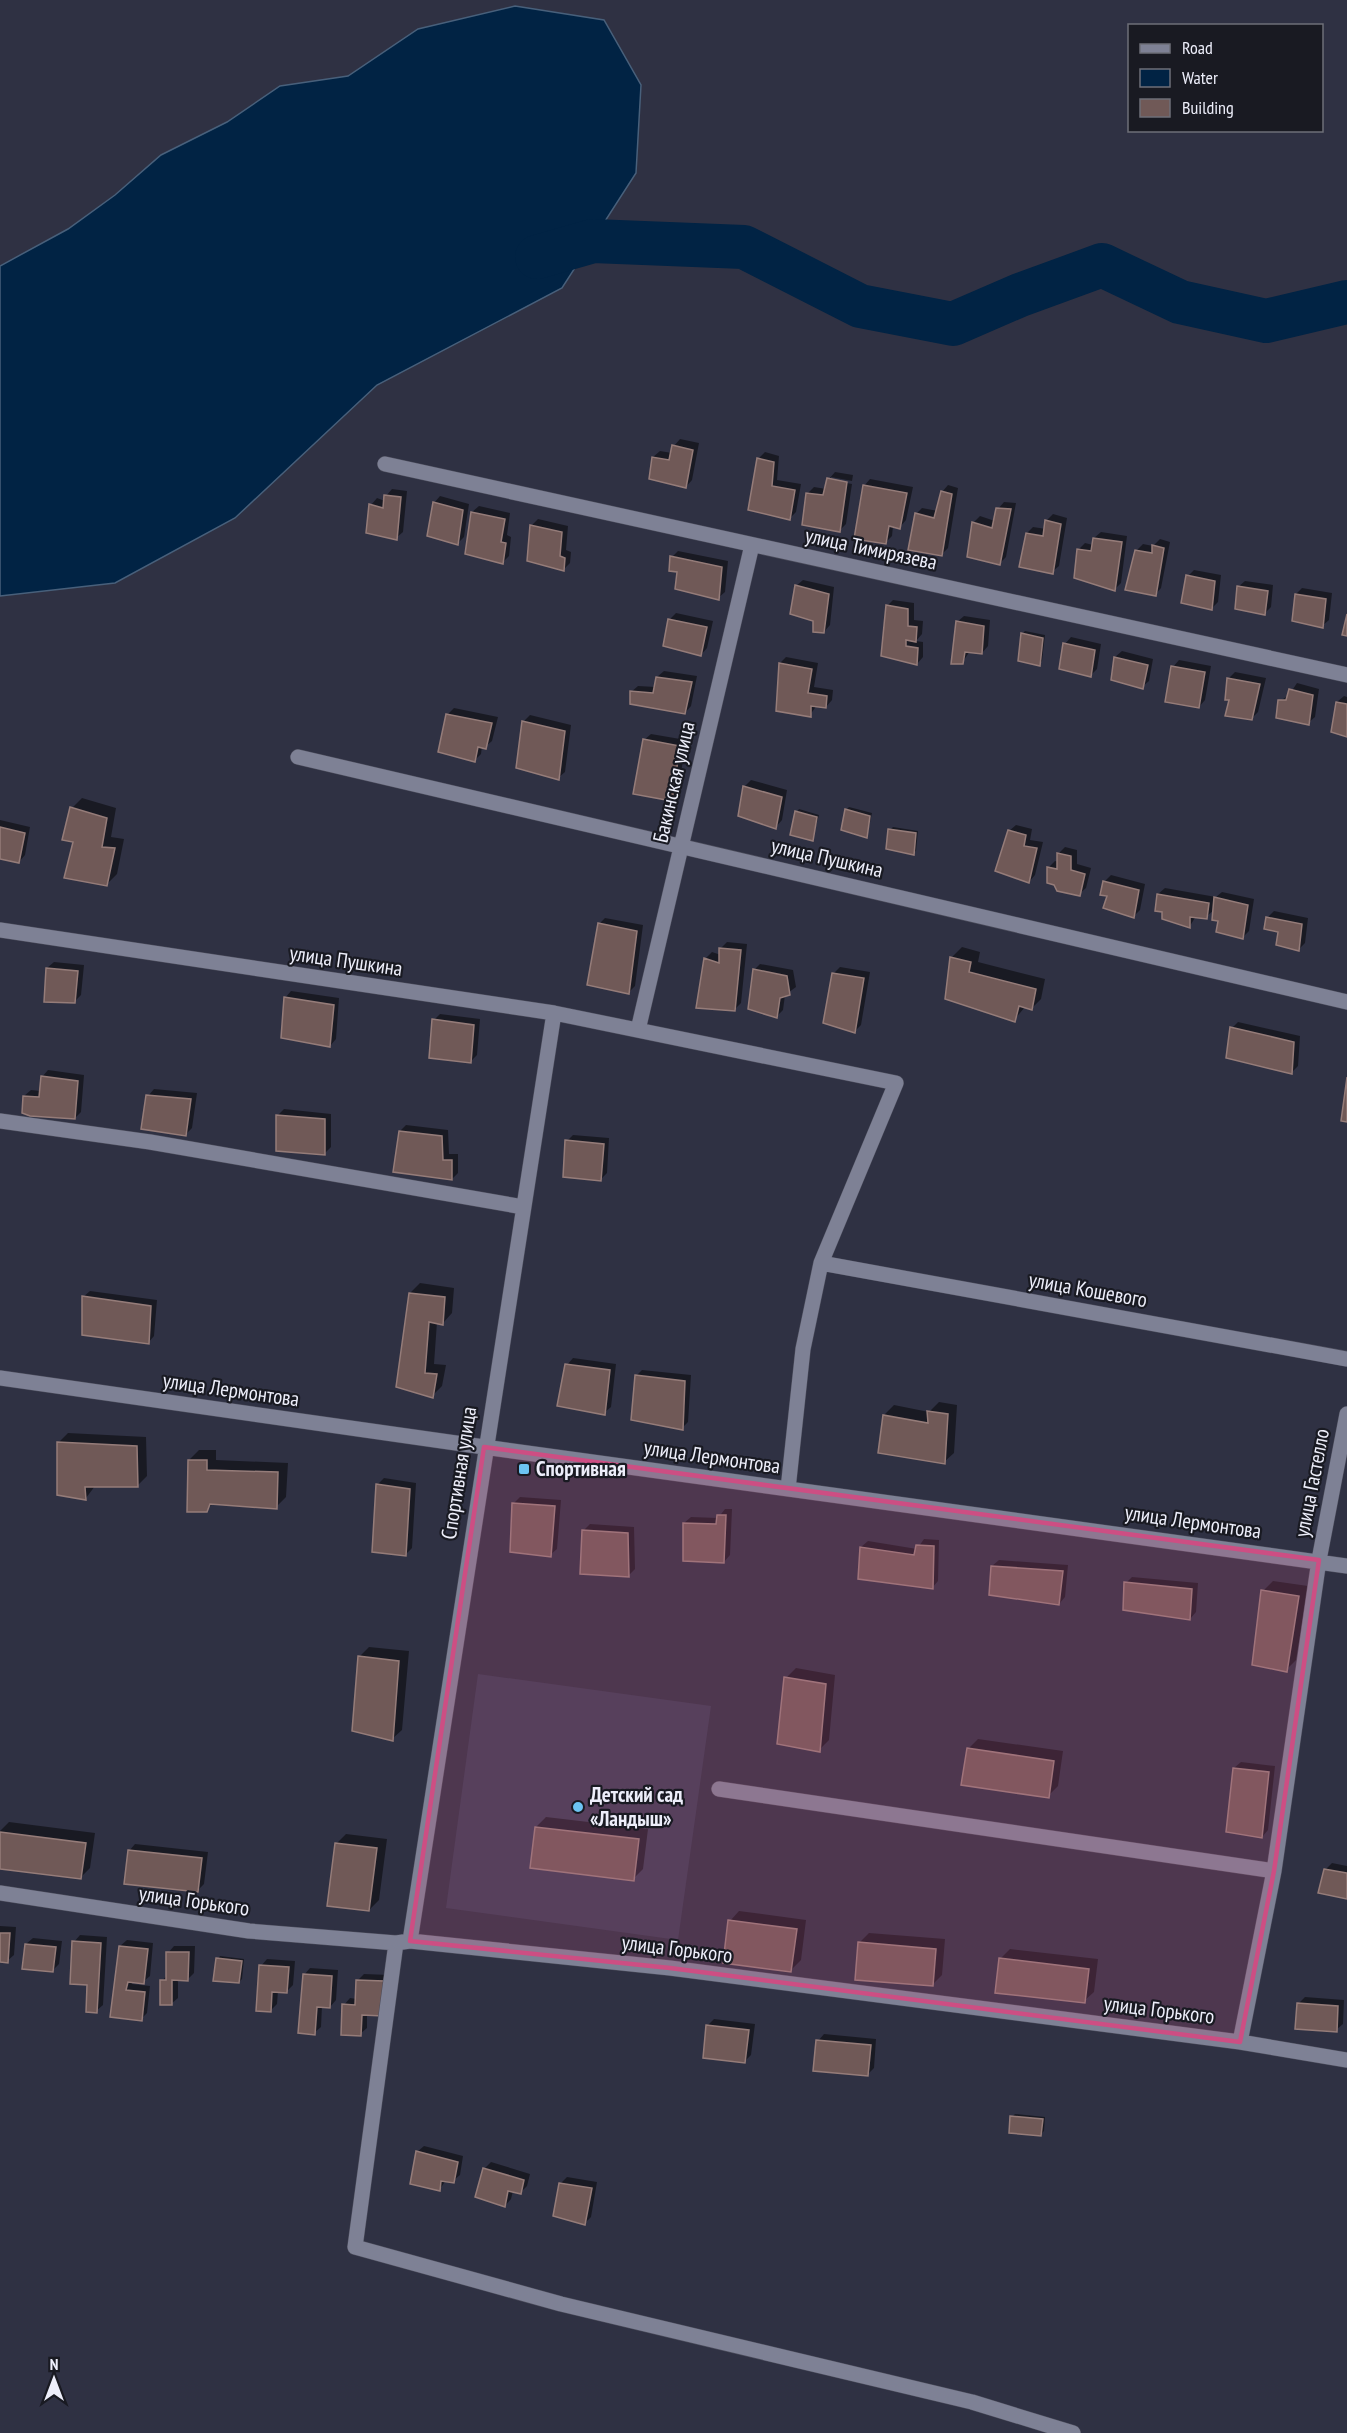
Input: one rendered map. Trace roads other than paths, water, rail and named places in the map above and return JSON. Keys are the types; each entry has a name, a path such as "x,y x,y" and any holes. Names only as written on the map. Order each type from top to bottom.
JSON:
{"street":[{"name":"улица Тимирязева","path":"385,464 1347,675"},
{"name":"Бакинская улица","path":"638,1030 752,544"},
{"name":"улица Пушкина","path":"298,756 1347,1002"},
{"name":"улица Пушкина","path":"0,930 554,1013 896,1083 820,1263"},
{"name":"Спортивная улица","path":"554,1013 355,2247 561,2304 972,2402 1073,2433"},
{"path":"0,1121 150,1142 523,1207"},
{"path":"788,1489 803,1350 820,1263"},
{"name":"улица Кошевого","path":"820,1263 1347,1359"},
{"name":"улица Лермонтова","path":"0,1378 788,1489 1319,1560 1347,1566"},
{"name":"улица Гастелло","path":"1239,2042 1274,1871 1319,1560 1347,1414"},
{"path":"719,1789 1274,1871"},
{"name":"улица Горького","path":"0,1893 249,1931 403,1942 670,1968 1239,2042 1347,2060"}],"water":[{"path":"515,6 604,20 641,85 636,173 562,288 377,385 235,518 115,583 0,596 0,266 68,229 115,195 161,155 227,122 280,86 348,76 418,29"}],"waterway":[{"path":"537,257 593,241 744,247 860,306 953,324 1020,295 1102,265 1180,302 1266,321 1347,302"}],"place":[{"name":"Спортивная","path":"524,1469"},
{"name":"Детский сад «Ландыш»","path":"578,1807"}]}
